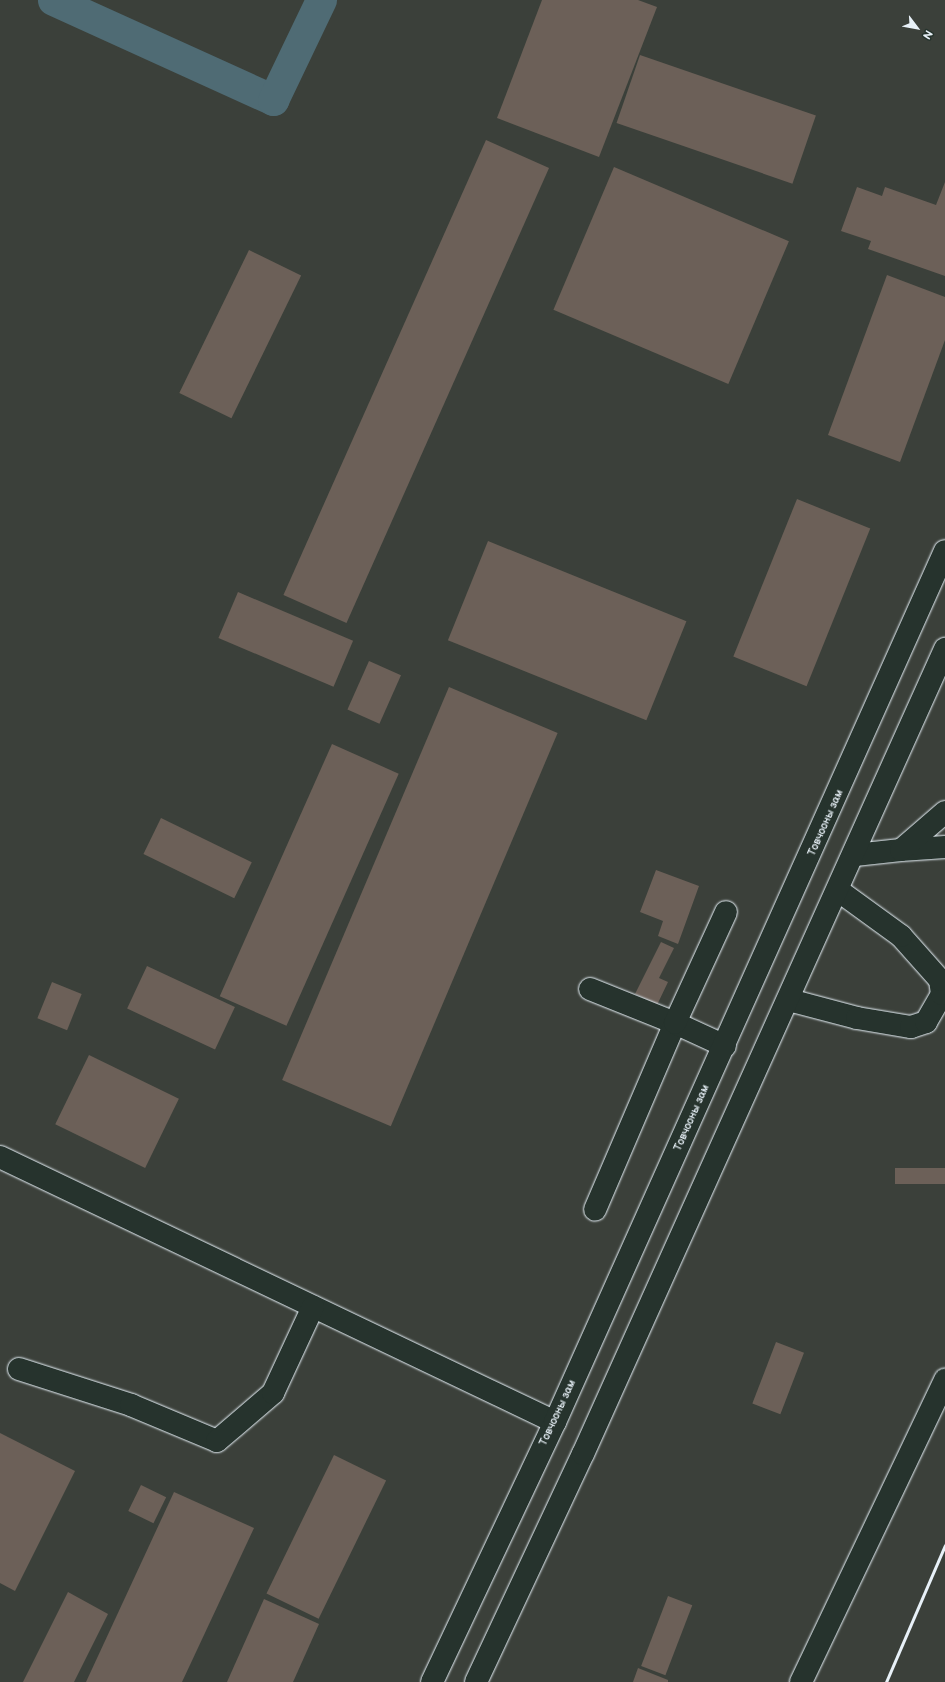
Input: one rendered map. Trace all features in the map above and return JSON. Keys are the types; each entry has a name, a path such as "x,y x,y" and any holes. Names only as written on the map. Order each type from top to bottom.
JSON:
{"main road":[{"name":"Товчооны зам","path":"432,1682 555,1422 725,1046 945,551"},
{"path":"476,1682 839,891 945,649"},
{"path":"901,850 945,812"},
{"path":"855,855 901,850 945,848"},
{"path":"789,1000 857,1018 911,1027 926,1022 942,994 940,980 901,936 839,891"},
{"path":"595,1210 675,1023 726,912"},
{"path":"590,989 675,1023 725,1046"},
{"path":"0,1157 555,1422"},
{"path":"19,1369 131,1405 217,1441 273,1393 313,1306"},
{"path":"801,1682 945,1380"}],"shaded area":[{"path":"0,0 945,0 945,1682 0,1682"}],"building":[{"path":"542,0 638,0 657,7 599,157 497,118"},
{"path":"640,55 816,116 792,184 617,123"},
{"path":"486,140 549,168 346,623 283,595"},
{"path":"614,167 789,241 728,384 553,310"},
{"path":"945,182 945,276 868,249 871,241 841,231 857,187 882,196 885,187 936,205"},
{"path":"249,250 301,275 231,418 179,393"},
{"path":"887,275 945,297 945,340 900,462 828,435"},
{"path":"797,499 870,529 807,686 733,657"},
{"path":"488,541 686,621 646,720 448,640"},
{"path":"238,592 353,641 334,687 218,638"},
{"path":"369,661 401,675 379,724 347,709"},
{"path":"449,687 558,733 391,1126 282,1080"},
{"path":"332,744 399,774 286,1026 220,996"},
{"path":"161,818 252,862 234,898 143,854"},
{"path":"656,870 699,886 678,944 658,936 663,921 640,912"},
{"path":"661,942 674,948 659,978 668,982 657,1005 635,994"},
{"path":"147,966 235,1007 215,1050 127,1009"},
{"path":"52,982 82,994 67,1030 37,1018"},
{"path":"89,1055 179,1099 145,1168 55,1124"},
{"path":"895,1168 945,1168 945,1184 895,1184"},
{"path":"776,1342 804,1353 780,1414 752,1404"},
{"path":"0,1433 75,1471 15,1591 0,1583"},
{"path":"334,1455 386,1480 319,1619 266,1593"},
{"path":"141,1485 166,1497 153,1523 128,1511"},
{"path":"174,1492 254,1528 182,1682 86,1682"},
{"path":"68,1592 108,1614 74,1682 23,1682"},
{"path":"668,1596 692,1605 665,1675 641,1666"},
{"path":"264,1599 319,1624 293,1682 227,1682"},
{"path":"638,1668 668,1680 668,1682 633,1682"}],"waterway":[{"path":"53,0 273,100 321,0"}],"railway":[{"path":"886,1682 945,1545"}]}
